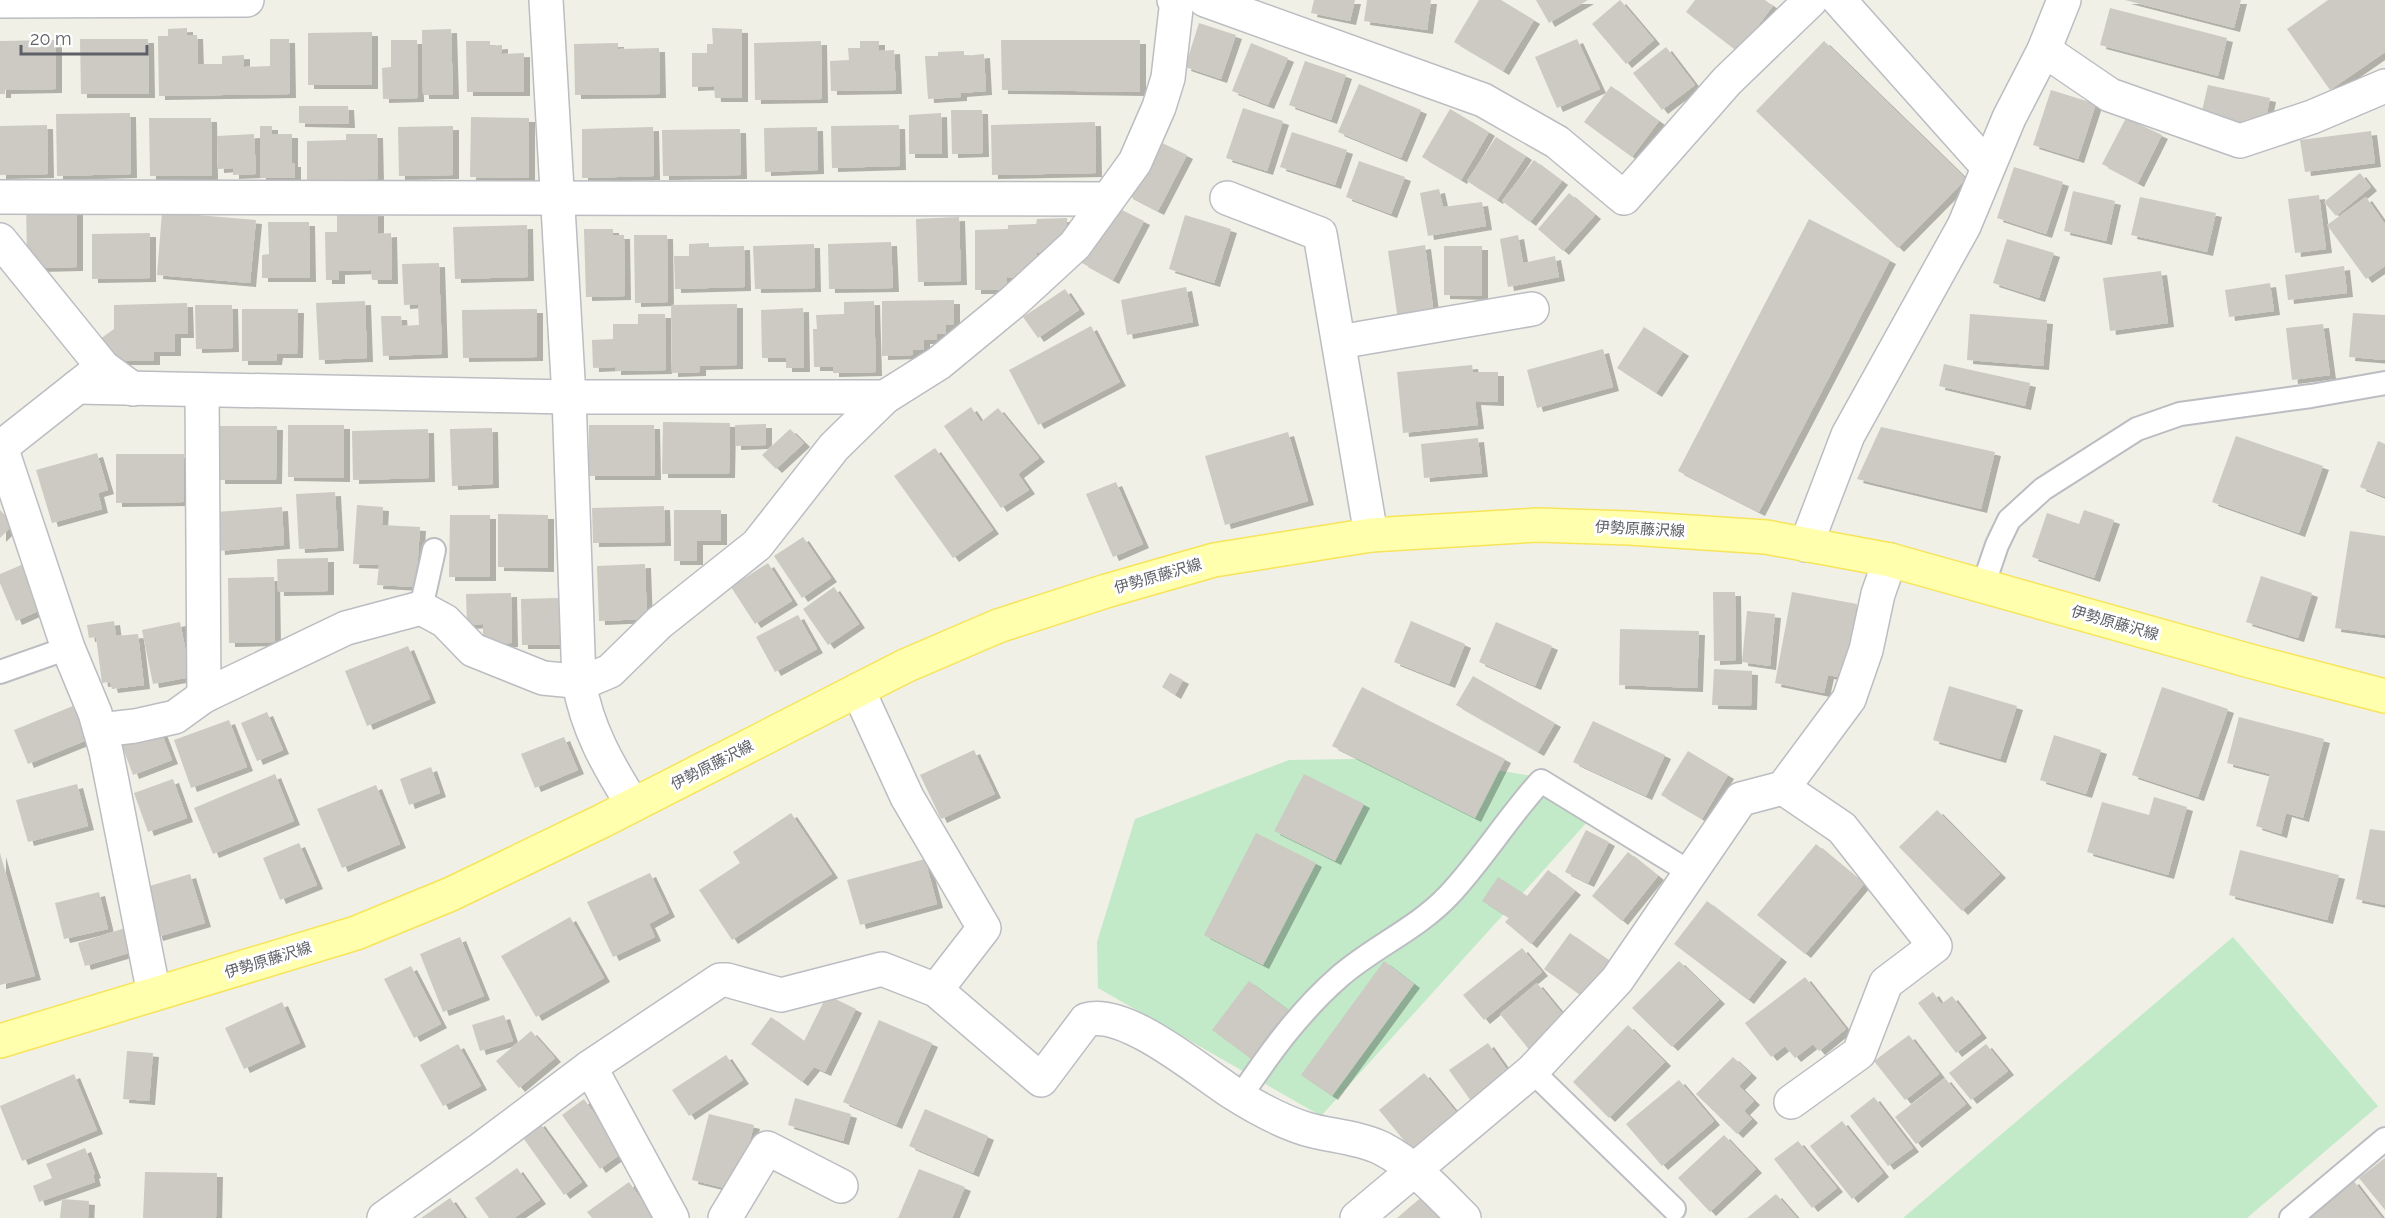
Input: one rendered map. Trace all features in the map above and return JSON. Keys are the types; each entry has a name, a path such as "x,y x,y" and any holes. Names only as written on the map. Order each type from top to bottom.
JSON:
{"main road":[{"name":"伊勢原藤沢線","path":"0,1041 356,933 451,894 633,805 904,666 998,626 1106,591 1214,560 1371,535 1538,525 1766,537 1890,560 2250,661 2385,696"}],"street":[{"path":"0,1 247,0"},
{"path":"546,0 569,397 579,682 582,698 601,753 633,805"},
{"path":"100,730 135,726 175,717 204,696 346,628 421,608 445,621 473,650 543,678 584,682 610,671 659,623 757,545 834,447 885,397 939,363 1013,302 1075,245 1135,162 1159,107 1168,78 1177,0 1174,0"},
{"path":"1205,0 1483,100 1557,142 1624,198 1727,81 1811,0"},
{"path":"1839,0 1988,167"},
{"path":"1806,544 1848,435 1964,226 2009,118 2044,50 2064,0"},
{"path":"2044,50 2110,95 2240,141 2312,117 2385,86"},
{"path":"0,197 1108,199"},
{"path":"1227,198 1320,234 1371,535"},
{"path":"0,240 103,367 133,389"},
{"path":"1339,342 1532,309"},
{"path":"103,367 1,447 68,648 106,750 154,994"},
{"path":"77,387 569,397 885,397"},
{"path":"202,390 204,696"},
{"path":"1357,1218 1532,1071 1617,980 1741,799 1783,788 1849,699 1866,650 1878,594 1890,560"},
{"path":"858,690 907,797 984,928 936,990"},
{"path":"1783,788 1842,828 1935,946 1886,983 1859,1053 1791,1102"},
{"path":"384,1218 590,1067 720,980 781,996 882,969 936,990 1041,1080 1086,1020 1096,1017 1112,1019 1141,1031 1240,1097 1276,1117 1307,1129 1379,1147 1414,1168 1464,1218"},
{"path":"590,1067 672,1218"},
{"path":"725,1218 767,1148 841,1186"}],"lane":[{"path":"1983,586 1997,545 2009,520 2043,489 2137,429 2180,414 2385,383"},
{"path":"421,608 434,550"},
{"path":"0,672 68,648"},
{"path":"1240,1097 1275,1047 1311,1004 1340,976 1426,916 1449,895 1519,804 1540,781 1691,873"},
{"path":"1532,1071 1674,1209"},
{"path":"2291,1218 2385,1139"}],"green space":[{"path":"1423,758 1562,781 1588,821 1321,1116 1098,988 1097,942 1135,819 1289,760"},
{"path":"2233,937 2378,1106 2247,1218 1903,1218"}],"building":[{"path":"1314,0 1355,0 1350,21 1311,13"},
{"path":"1367,0 1431,0 1427,30 1364,21"},
{"path":"1479,0 1501,0 1534,20 1503,71 1454,42"},
{"path":"1536,0 1588,0 1549,23"},
{"path":"1620,0 1654,40 1626,64 1592,24"},
{"path":"1695,0 1765,0 1773,6 1738,52 1686,12"},
{"path":"2125,0 2241,0 2234,28"},
{"path":"2328,0 2385,0 2385,52 2330,90 2287,29"},
{"path":"2110,8 2227,38 2218,76 2100,45"},
{"path":"1199,23 1236,35 1221,79 1185,67"},
{"path":"187,28 187,35 197,35 198,64 222,64 222,56 244,55 244,67 270,66 270,39 289,39 290,94 159,96 158,36 168,36 168,29"},
{"path":"712,28 742,29 742,98 715,98 714,86 692,87 692,53 707,53 707,44 713,44"},
{"path":"451,29 453,95 423,95 422,30"},
{"path":"372,32 372,85 308,85 308,33"},
{"path":"80,39 148,39 149,94 81,94"},
{"path":"1577,39 1600,89 1557,108 1535,57"},
{"path":"56,40 56,89 5,90 5,94 0,94 0,41"},
{"path":"391,40 417,40 418,98 383,99 382,68 391,67"},
{"path":"1001,40 1140,40 1140,92 1002,90"},
{"path":"466,41 490,41 490,46 502,45 502,54 524,53 524,92 467,92"},
{"path":"821,41 822,99 755,100 754,43"},
{"path":"860,41 879,41 879,51 894,50 896,90 831,91 830,61 849,60 848,48 860,48"},
{"path":"1824,41 1966,179 1898,248 1756,111"},
{"path":"618,43 618,49 659,48 660,94 575,95 574,44"},
{"path":"1251,43 1288,58 1268,105 1232,91"},
{"path":"1666,47 1695,85 1662,110 1633,73"},
{"path":"964,51 964,56 984,54 986,91 961,93 961,97 928,99 925,56 938,56 938,52"},
{"path":"1305,61 1346,75 1331,120 1289,105"},
{"path":"1359,84 1421,110 1401,158 1338,132"},
{"path":"2208,85 2270,98 2264,129 2201,115"},
{"path":"1611,86 1659,121 1632,157 1584,122"},
{"path":"2051,90 2096,104 2078,159 2033,145"},
{"path":"299,106 348,106 349,124 299,123"},
{"path":"1243,108 1283,121 1267,171 1226,158"},
{"path":"1450,109 1489,132 1461,180 1422,157"},
{"path":"951,110 982,110 983,153 952,154"},
{"path":"130,113 131,174 57,176 56,114"},
{"path":"941,113 942,154 909,154 909,115"},
{"path":"471,117 529,118 529,178 470,177"},
{"path":"149,118 211,118 212,176 150,176"},
{"path":"2126,118 2162,135 2138,183 2102,164"},
{"path":"1095,122 1096,173 992,175 991,125"},
{"path":"47,125 48,174 0,175 0,126"},
{"path":"899,125 900,166 832,168 831,126"},
{"path":"260,126 272,126 272,134 292,134 292,163 295,163 295,178 260,178"},
{"path":"453,126 453,175 399,176 398,127"},
{"path":"653,127 654,176 582,178 582,129"},
{"path":"817,127 818,170 765,172 764,128"},
{"path":"740,129 741,175 663,176 662,130"},
{"path":"2371,131 2375,163 2305,172 2300,140"},
{"path":"1292,132 1347,150 1335,185 1280,167"},
{"path":"254,134 256,174 233,175 233,168 218,169 217,136"},
{"path":"346,134 377,134 378,179 307,180 307,141 346,140"},
{"path":"1496,137 1526,156 1497,200 1467,181"},
{"path":"1156,140 1187,155 1158,211 1127,195"},
{"path":"1534,160 1562,181 1530,222 1502,201"},
{"path":"1359,161 1405,177 1391,214 1346,197"},
{"path":"2014,167 2063,182 2046,234 1997,218"},
{"path":"2360,173 2371,187 2336,216 2324,202"},
{"path":"1439,189 1443,207 1482,202 1486,226 1428,236 1420,193"},
{"path":"2073,191 2115,201 2106,241 2064,231"},
{"path":"1569,193 1595,215 1563,251 1538,229"},
{"path":"2319,195 2326,249 2295,253 2288,199"},
{"path":"2140,197 2216,213 2207,252 2131,235"},
{"path":"2366,197 2385,224 2385,266 2366,279 2327,225"},
{"path":"77,204 77,267 35,268 35,254 27,254 26,205"},
{"path":"1112,205 1144,221 1113,280 1082,263"},
{"path":"162,212 256,220 250,283 157,275"},
{"path":"378,212 378,234 391,233 392,280 372,280 371,270 339,271 339,280 326,280 325,232 337,232 337,213"},
{"path":"1185,215 1231,229 1214,283 1169,269"},
{"path":"959,217 961,281 918,282 916,219"},
{"path":"1067,218 1067,232 1049,253 1037,253 1036,262 1019,278 1007,277 1007,290 975,290 975,230 1008,229 1008,225 1036,224 1037,219"},
{"path":"1809,219 1890,260 1759,512 1678,471"},
{"path":"268,222 309,222 310,278 262,278 262,255 269,254"},
{"path":"527,225 528,277 455,279 453,227"},
{"path":"584,229 613,229 613,235 624,235 625,296 586,297"},
{"path":"150,233 150,278 92,279 92,234"},
{"path":"634,235 667,235 668,302 635,303"},
{"path":"1518,235 1523,263 1555,256 1559,277 1508,287 1500,239"},
{"path":"2007,239 2054,253 2039,298 1993,283"},
{"path":"891,242 893,288 829,289 828,244"},
{"path":"709,243 709,247 744,246 745,287 675,289 674,256 689,256 689,244"},
{"path":"814,244 815,288 755,289 753,246"},
{"path":"1425,245 1434,315 1398,320 1388,251"},
{"path":"1444,246 1482,246 1482,296 1444,295"},
{"path":"439,263 442,354 383,356 381,316 401,316 402,326 419,325 418,304 404,305 402,264"},
{"path":"2344,266 2347,293 2288,300 2285,275"},
{"path":"2161,271 2168,323 2110,331 2103,278"},
{"path":"2270,283 2274,311 2229,317 2225,290"},
{"path":"1186,287 1193,322 1127,335 1121,300"},
{"path":"1065,289 1079,310 1038,338 1023,317"},
{"path":"954,300 954,324 946,325 946,334 937,334 937,340 924,340 924,349 913,350 913,355 882,356 882,301"},
{"path":"365,301 367,358 319,360 316,303"},
{"path":"874,301 876,372 833,373 833,367 814,367 813,329 817,329 816,315 844,314 844,302"},
{"path":"187,303 188,334 175,334 175,352 154,352 154,361 122,361 100,339 114,329 114,305"},
{"path":"737,304 737,365 700,366 700,372 672,373 671,305"},
{"path":"195,305 232,305 233,348 196,349"},
{"path":"803,308 804,368 786,368 786,358 762,358 761,310"},
{"path":"242,309 298,309 297,354 277,354 276,361 242,361"},
{"path":"537,309 537,357 463,358 462,310"},
{"path":"2353,313 2385,315 2385,360 2349,357"},
{"path":"638,314 665,314 666,370 615,371 615,367 593,368 592,340 613,339 613,324 638,324"},
{"path":"1970,314 2047,320 2043,366 1967,360"},
{"path":"2323,324 2330,375 2292,380 2286,328"},
{"path":"1091,326 1120,382 1038,425 1009,370"},
{"path":"1644,327 1683,352 1656,393 1617,368"},
{"path":"1603,349 1613,387 1537,408 1527,370"},
{"path":"1944,364 2030,383 2025,406 1939,386"},
{"path":"1472,365 1473,372 1498,372 1498,402 1475,401 1478,425 1403,433 1397,372"},
{"path":"971,407 981,422 998,408 1039,458 1018,474 1029,490 1001,508 944,426"},
{"path":"663,422 730,423 729,474 662,474"},
{"path":"766,424 766,445 735,446 735,425"},
{"path":"288,425 344,425 344,478 288,477"},
{"path":"589,425 654,425 655,476 589,476"},
{"path":"220,426 277,426 276,480 219,480"},
{"path":"1881,427 1995,452 1981,509 1857,479"},
{"path":"492,428 493,484 452,486 450,429"},
{"path":"428,429 429,478 353,480 352,431"},
{"path":"790,429 804,443 776,469 762,455"},
{"path":"1288,432 1308,501 1225,525 1205,456"},
{"path":"2236,436 2323,466 2299,533 2212,502"},
{"path":"1478,438 1482,473 1424,478 1421,444"},
{"path":"2378,441 2385,444 2385,497 2360,487"},
{"path":"935,448 993,530 953,558 894,476"},
{"path":"97,453 108,490 98,493 102,509 52,523 36,470"},
{"path":"116,454 184,454 184,502 116,503"},
{"path":"1116,482 1143,544 1113,557 1086,494"},
{"path":"335,492 338,547 299,549 296,494"},
{"path":"357,505 383,507 382,525 420,527 416,587 377,585 379,565 353,564"},
{"path":"664,506 665,542 593,543 592,508"},
{"path":"282,507 284,545 219,551 216,512"},
{"path":"0,510 14,524 0,538"},
{"path":"674,510 721,510 721,541 697,541 697,561 674,561"},
{"path":"2084,510 2114,520 2094,578 2032,557 2047,513 2079,524"},
{"path":"498,514 548,515 548,568 498,567"},
{"path":"450,515 490,515 490,577 449,577"},
{"path":"2350,531 2385,536 2385,635 2335,628"},
{"path":"803,537 831,578 802,598 774,556"},
{"path":"328,558 328,591 278,592 277,559"},
{"path":"26,563 45,608 16,621 0,583 0,574"},
{"path":"768,563 792,601 755,624 731,587"},
{"path":"645,564 647,619 599,621 597,566"},
{"path":"2261,576 2312,593 2298,638 2246,622"},
{"path":"274,577 275,642 229,643 228,578"},
{"path":"834,587 859,624 828,645 803,609"},
{"path":"1713,592 1735,592 1736,660 1714,661"},
{"path":"1792,592 1857,604 1843,678 1828,675 1824,693 1775,683"},
{"path":"511,593 512,643 489,644 489,637 483,637 483,624 467,625 466,594"},
{"path":"559,598 560,645 522,645 521,599"},
{"path":"1747,611 1775,614 1770,666 1742,662"},
{"path":"798,615 817,649 775,672 756,637"},
{"path":"114,621 116,636 138,634 144,685 112,689 110,682 102,683 96,637 89,638 87,625"},
{"path":"1411,621 1465,644 1449,684 1394,662"},
{"path":"180,622 191,677 153,684 142,630"},
{"path":"1496,622 1552,646 1535,686 1479,662"},
{"path":"1620,629 1699,631 1697,688 1619,685"},
{"path":"408,646 430,699 367,726 345,671"},
{"path":"1714,669 1752,671 1751,706 1712,705"},
{"path":"1170,673 1183,680 1175,695 1162,687"},
{"path":"1473,676 1555,723 1538,752 1456,705"},
{"path":"1949,686 2017,706 2000,759 1933,740"},
{"path":"1362,687 1505,759 1475,818 1332,746"},
{"path":"2162,687 2228,709 2198,797 2132,775"},
{"path":"73,706 87,740 28,764 14,730"},
{"path":"267,712 283,750 257,761 241,723"},
{"path":"2239,717 2324,739 2303,818 2286,813 2281,834 2256,826 2270,774 2227,763"},
{"path":"229,720 247,767 191,788 174,740"},
{"path":"1593,721 1665,755 1646,796 1573,762"},
{"path":"159,726 172,760 133,775 120,740"},
{"path":"2054,735 2101,750 2086,794 2040,780"},
{"path":"564,737 578,770 535,788 521,754"},
{"path":"974,750 995,794 941,819 920,775"},
{"path":"1688,751 1728,775 1702,819 1661,795"},
{"path":"431,767 440,793 409,805 400,779"},
{"path":"275,774 294,821 213,854 194,808"},
{"path":"1304,774 1364,804 1335,861 1274,831"},
{"path":"173,779 187,818 148,832 134,793"},
{"path":"77,784 88,826 28,842 16,800"},
{"path":"376,785 400,844 342,868 317,809"},
{"path":"2154,797 2187,807 2168,875 2087,852 2102,802 2149,815"},
{"path":"1937,810 2000,874 1962,911 1899,847"},
{"path":"791,813 832,874 732,940 699,890 740,863 733,852"},
{"path":"2370,829 2385,831 2385,905 2356,899"},
{"path":"1586,830 1609,842 1588,883 1565,872"},
{"path":"1256,833 1316,863 1263,965 1204,935"},
{"path":"299,843 317,885 280,900 263,858"},
{"path":"1816,844 1864,884 1805,954 1757,915"},
{"path":"2240,850 2339,875 2327,920 2229,895"},
{"path":"1628,852 1658,876 1622,921 1592,896"},
{"path":"0,853 35,976 0,985"},
{"path":"925,859 937,904 860,925 847,880"},
{"path":"1548,870 1575,891 1531,944 1505,922 1509,918 1482,901 1498,877 1527,896"},
{"path":"650,873 669,913 649,924 655,937 613,957 587,902"},
{"path":"190,874 205,923 157,937 143,888"},
{"path":"99,892 108,929 64,939 55,903"},
{"path":"1707,901 1781,958 1748,1000 1674,944"},
{"path":"570,917 604,978 536,1017 501,956"},
{"path":"125,928 132,952 85,966 78,943"},
{"path":"1570,933 1610,961 1583,997 1544,969"},
{"path":"460,937 484,996 443,1012 420,954"},
{"path":"1522,948 1542,972 1484,1020 1463,995"},
{"path":"1384,961 1414,984 1332,1096 1301,1075"},
{"path":"1679,961 1719,1000 1672,1047 1632,1008"},
{"path":"411,966 441,1024 414,1038 384,979"},
{"path":"1805,977 1846,1029 1819,1051 1813,1044 1795,1058 1785,1046 1771,1057 1745,1023"},
{"path":"1249,981 1291,1012 1254,1061 1212,1030"},
{"path":"1537,983 1569,1022 1531,1052 1500,1014"},
{"path":"1933,992 1941,1004 1952,996 1981,1034 1956,1053 1918,1003"},
{"path":"827,995 856,1009 825,1072 814,1067 802,1082 751,1044 771,1017 804,1041"},
{"path":"282,1002 300,1043 244,1069 225,1028"},
{"path":"504,1015 513,1041 480,1051 472,1025"},
{"path":"879,1020 932,1043 896,1125 843,1102"},
{"path":"1628,1025 1665,1062 1609,1118 1573,1082"},
{"path":"531,1031 555,1058 519,1088 496,1061"},
{"path":"1909,1035 1939,1074 1905,1100 1874,1061"},
{"path":"1488,1043 1510,1074 1471,1101 1449,1070"},
{"path":"458,1044 481,1086 443,1106 420,1065"},
{"path":"1986,1044 2008,1071 1971,1100 1949,1073"},
{"path":"127,1051 153,1053 149,1101 123,1099"},
{"path":"726,1055 743,1080 689,1116 672,1090"},
{"path":"1733,1057 1751,1074 1739,1086 1754,1101 1744,1111 1752,1119 1737,1134 1696,1094"},
{"path":"1424,1073 1456,1112 1411,1149 1379,1110"},
{"path":"74,1074 97,1130 22,1161 0,1106"},
{"path":"1945,1078 1966,1104 1916,1144 1895,1117"},
{"path":"1679,1080 1714,1121 1662,1166 1626,1124"},
{"path":"1874,1097 1913,1148 1888,1166 1850,1116"},
{"path":"795,1098 851,1114 843,1141 788,1125"},
{"path":"584,1099 622,1153 600,1169 562,1115"},
{"path":"925,1109 988,1136 973,1173 909,1146"},
{"path":"709,1114 754,1125 737,1191 692,1180"},
{"path":"1842,1121 1883,1173 1852,1199 1810,1146"},
{"path":"539,1122 582,1182 564,1195 521,1135"},
{"path":"1724,1135 1756,1169 1710,1212 1678,1178"},
{"path":"1798,1141 1837,1188 1812,1208 1774,1159"},
{"path":"85,1148 95,1174 93,1175 95,1182 39,1202 33,1186 52,1178 46,1164"},
{"path":"2385,1158 2385,1210 2359,1178"},
{"path":"517,1168 540,1200 514,1218 489,1218 475,1198"},
{"path":"919,1169 965,1187 952,1218 898,1218"},
{"path":"145,1172 217,1173 216,1218 143,1218"},
{"path":"2353,1180 2382,1218 2304,1218"},
{"path":"629,1182 654,1218 592,1218 587,1212"},
{"path":"1776,1194 1797,1218 1747,1218"},
{"path":"1424,1195 1445,1218 1397,1218"},
{"path":"450,1198 464,1218 421,1218"},
{"path":"62,1199 89,1201 88,1218 60,1218"}]}
